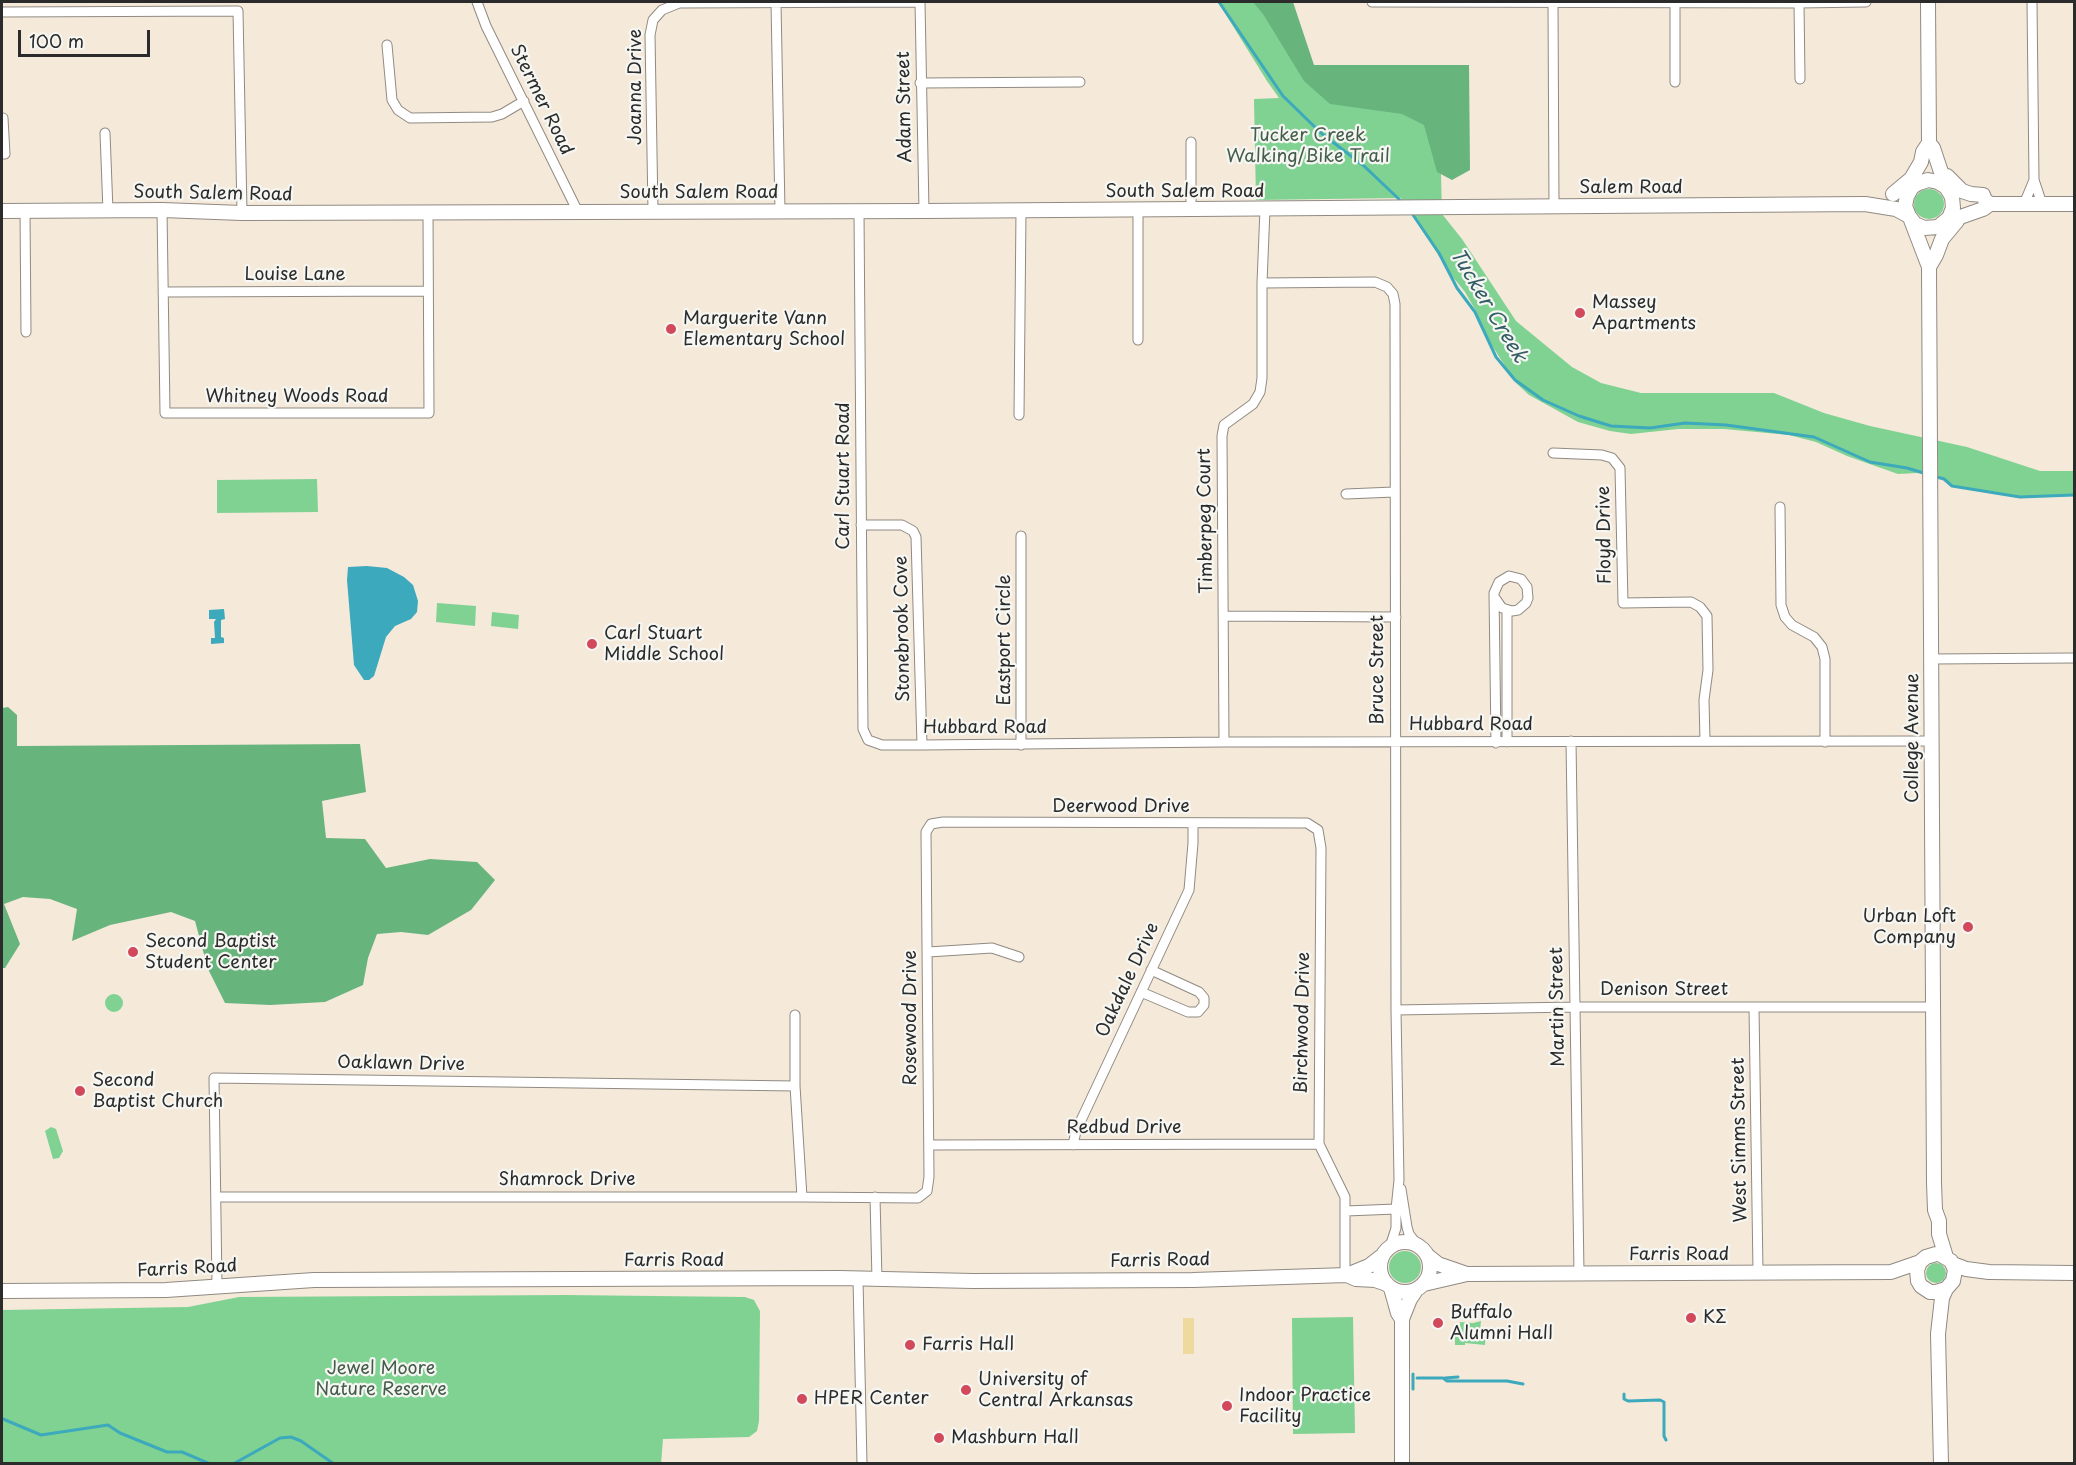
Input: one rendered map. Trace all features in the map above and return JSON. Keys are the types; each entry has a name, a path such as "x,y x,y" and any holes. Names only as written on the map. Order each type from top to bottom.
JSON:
{"street":[{"name":"Stermer Road","path":"477,2 486,26 578,212"},
{"name":"Joanna Drive","path":"653,211 650,35 653,20 662,10 680,3 920,2"},
{"name":"Adam Street","path":"920,2 924,212"},
{"path":"1372,2 1866,2"},
{"path":"1675,2 1675,82"},
{"path":"1928,2 1928,146 1923,171 1905,201 1912,223 1924,228 1933,228 1983,209 1988,202"},
{"path":"2032,2 2034,180 2042,204"},
{"path":"776,3 780,211"},
{"path":"1553,3 1554,206"},
{"path":"1799,3 1800,79"},
{"path":"2,12 238,11 242,213"},
{"path":"387,45 392,100 398,110 410,118 492,117 524,101"},
{"path":"921,83 1080,82"},
{"path":"2,118 5,154 2,154"},
{"path":"105,133 108,211"},
{"path":"1191,142 1191,209"},
{"path":"1928,146 1933,148 1948,189 1953,208 1949,222"},
{"path":"1893,194 1911,179 1928,146"},
{"path":"1941,170 1956,187 1971,194 1983,195 1988,202"},
{"path":"1913,186 1923,181 1933,180 1963,198 2024,204 2074,204"},
{"path":"2024,204 2034,180"},
{"name":"Salem Road","path":"1869,205 1913,186"},
{"name":"Salem Road","path":"1397,207 1869,205 1896,209 1912,223"},
{"name":"South Salem Road","path":"2,211 924,212 1397,207"},
{"name":"Timberpeg Court","path":"1224,742 1222,436 1224,425 1253,404 1260,392 1265,209"},
{"path":"162,210 163,292"},
{"path":"1138,210 1138,340"},
{"path":"25,211 26,332"},
{"path":"1019,415 1021,211"},
{"name":"Carl Stuart Road","path":"859,212 863,729 868,740"},
{"path":"428,213 428,291"},
{"name":"College Avenue","path":"1924,1259 1931,1241 1935,1210 1930,741 1932,659 1930,265 1934,240 1949,222"},
{"name":"College Avenue","path":"1912,223 1930,265"},
{"name":"Bruce Street","path":"1262,283 1375,282 1387,287 1393,294 1396,1010 1399,1180 1396,1228 1386,1251"},
{"name":"Louise Lane","path":"163,292 428,291"},
{"name":"Whitney Woods Road","path":"163,292 165,413 429,414 428,291"},
{"name":"Floyd Drive","path":"1553,453 1602,455 1612,458 1620,468 1623,603 1691,603 1700,606 1707,616 1705,741"},
{"path":"1346,494 1394,492"},
{"path":"1780,507 1781,606 1785,617 1792,625 1814,637 1822,646 1825,659 1825,742"},
{"name":"Stonebrook Cove","path":"861,525 902,525 913,531 916,537 922,745"},
{"name":"Eastport Circle","path":"1021,536 1021,745"},
{"path":"1495,598 1498,604 1507,610 1518,610 1526,603 1529,592 1525,582 1515,577 1503,578 1496,587 1495,598 1496,742"},
{"path":"1507,610 1508,742"},
{"path":"1224,616 1396,616"},
{"path":"1932,659 2074,658"},
{"name":"Hubbard Road","path":"868,740 882,745 1930,741"},
{"name":"Martin Street","path":"1571,741 1579,1273"},
{"name":"Deerwood Drive","path":"926,832 931,824 943,822 1307,823 1318,830"},
{"name":"Oakdale Drive","path":"1073,1145 1076,1131 1188,890 1194,843 1193,824"},
{"name":"Birchwood Drive","path":"1318,830 1321,848 1319,1144 1345,1197 1346,1275"},
{"name":"Rosewood Drive","path":"918,1198 927,1191 929,1145 926,832"},
{"path":"928,952 992,948 1019,957"},
{"path":"1141,992 1188,1012 1198,1012 1204,1005 1204,998 1199,992 1151,970"},
{"name":"Denison Street","path":"1396,1010 1575,1006 1933,1007"},
{"name":"West Simms Street","path":"1754,1007 1758,1272"},
{"path":"795,1015 795,1086 802,1197"},
{"name":"Oaklawn Drive","path":"217,1286 214,1078 795,1086"},
{"name":"Redbud Drive","path":"929,1145 1319,1144"},
{"name":"Bruce Street","path":"1399,1180 1409,1234 1423,1251"},
{"name":"Shamrock Drive","path":"217,1197 918,1198"},
{"path":"874,1197 877,1280"},
{"path":"1346,1210 1396,1209"},
{"name":"College Avenue","path":"1935,1210 1939,1221 1941,1242 1949,1261"},
{"path":"1402,1319 1380,1270 1386,1251 1404,1242 1423,1251 1430,1271 1410,1299 1402,1319 1402,1464"},
{"name":"Farris Road","path":"2,1291 166,1290 315,1280 1186,1280 1346,1275 1369,1266 1386,1251"},
{"name":"Farris Road","path":"1423,1251 1438,1264 1467,1274"},
{"path":"1938,1334 1933,1324 1931,1303 1917,1270 1924,1259 1936,1254 1966,1269 1989,1272 2074,1273"},
{"name":"Farris Road","path":"1420,1287 1467,1274 1891,1272 1924,1259"},
{"path":"1941,1464 1938,1334 1941,1305 1955,1276 1949,1261"},
{"name":"Farris Road","path":"1891,1272 1923,1286"},
{"path":"1923,1286 1936,1292 1989,1272"},
{"name":"Farris Road","path":"1346,1275 1356,1279 1375,1280 1389,1286"},
{"path":"858,1279 862,1464"},
{"path":"1389,1286 1406,1292 1420,1287"}],"green space":[{"name":"Tucker Creek Walking/Bike Trail","path":"1218,2 1264,2 1319,88 1439,98 1442,214 1462,239 1516,321 1572,367 1601,383 1641,393 1774,393 1824,413 1870,426 1967,447 2040,471 2074,471 2074,495 2020,497 1952,486 1944,479 1918,473 1898,474 1816,442 1789,435 1724,429 1678,429 1631,434 1610,431 1578,422 1529,395 1516,383 1491,344 1465,292 1401,198 1256,200 1254,99 1279,98"},
{"path":"1253,2 1293,2 1314,65 1469,65 1470,170 1452,180 1437,172 1424,125 1402,114 1330,104 1304,81 1263,14"},
{"path":"1929,189 1940,193 1944,204 1940,215 1929,219 1918,215 1914,204 1918,193"},
{"path":"317,479 318,512 217,513 217,480"},
{"path":"437,603 476,606 475,626 436,622"},
{"path":"492,612 519,615 518,629 491,626"},
{"path":"8,707 17,715 17,746 360,744 366,792 322,801 326,838 365,839 386,868 430,859 477,862 495,880 471,910 428,935 401,932 377,934 368,958 363,985 325,1002 270,1005 225,1003 208,969 195,921 171,912 110,925 72,941 77,909 50,899 23,897 4,904 20,944 5,968 2,968 2,708"},
{"path":"114,994 120,997 123,1003 120,1009 114,1012 108,1009 105,1003 108,997"},
{"path":"51,1127 56,1129 63,1151 59,1158 53,1159 45,1131"},
{"path":"1405,1251 1416,1256 1421,1267 1416,1278 1405,1283 1394,1278 1389,1267 1394,1256"},
{"path":"1936,1263 1943,1266 1946,1273 1943,1280 1936,1283 1929,1280 1926,1273 1929,1266"},
{"name":"Jewel Moore Nature Reserve","path":"565,1295 745,1297 754,1300 760,1311 757,1431 749,1437 663,1439 661,1464 2,1463 2,1310 188,1307 239,1297"},
{"path":"1353,1317 1355,1433 1293,1434 1292,1318"},
{"path":"1481,1321 1480,1331 1486,1331 1485,1345 1465,1343 1465,1345 1455,1345 1455,1331 1460,1331 1460,1322"}],"sand":[{"path":"1183,1318 1194,1318 1194,1354 1183,1354"}],"water":[{"path":"348,567 387,568 404,577 413,585 418,601 417,612 411,619 395,626 386,637 374,676 369,680 364,680 354,665 347,580"},
{"path":"224,609 225,619 221,620 221,637 224,638 224,643 211,644 211,638 215,638 214,622 216,619 209,619 209,610"}],"waterway":[{"name":"Tucker Creek","path":"1219,2 1283,96 1321,133 1364,166 1403,203"},
{"name":"Tucker Creek","path":"1411,212 1439,253 1457,288 1475,312 1496,357 1515,380 1543,400 1579,416 1611,426 1650,428 1685,423 1726,425 1814,437 1870,462 1927,474"},
{"name":"Tucker Creek","path":"1933,476 1944,479 1952,486 2020,497 2074,495"},
{"path":"1413,1374 1413,1389"},
{"path":"1445,1378 1458,1377"},
{"path":"1417,1378 1443,1378 1447,1381 1507,1381 1523,1384"},
{"path":"1624,1394 1624,1399 1628,1401 1660,1400 1664,1402 1666,1440"},
{"path":"3,1419 41,1435 108,1425 120,1433 167,1452 182,1452 210,1464"},
{"path":"233,1464 280,1438 291,1437 301,1441 334,1464"}],"place":[{"name":"Massey Apartments","path":"1580,313"},
{"name":"Marguerite Vann Elementary School","path":"671,329"},
{"name":"Carl Stuart Middle School","path":"592,644"},
{"name":"Urban Loft Company","path":"1968,927"},
{"name":"Second Baptist Student Center","path":"133,952"},
{"name":"Second Baptist Church","path":"80,1091"},
{"name":"KΣ","path":"1691,1318"},
{"name":"Buffalo Alumni Hall","path":"1438,1323"},
{"name":"Farris Hall","path":"910,1345"},
{"name":"University of Central Arkansas","path":"966,1390"},
{"name":"HPER Center","path":"802,1399"},
{"name":"Indoor Practice Facility","path":"1227,1406"},
{"name":"Mashburn Hall","path":"939,1438"}]}
